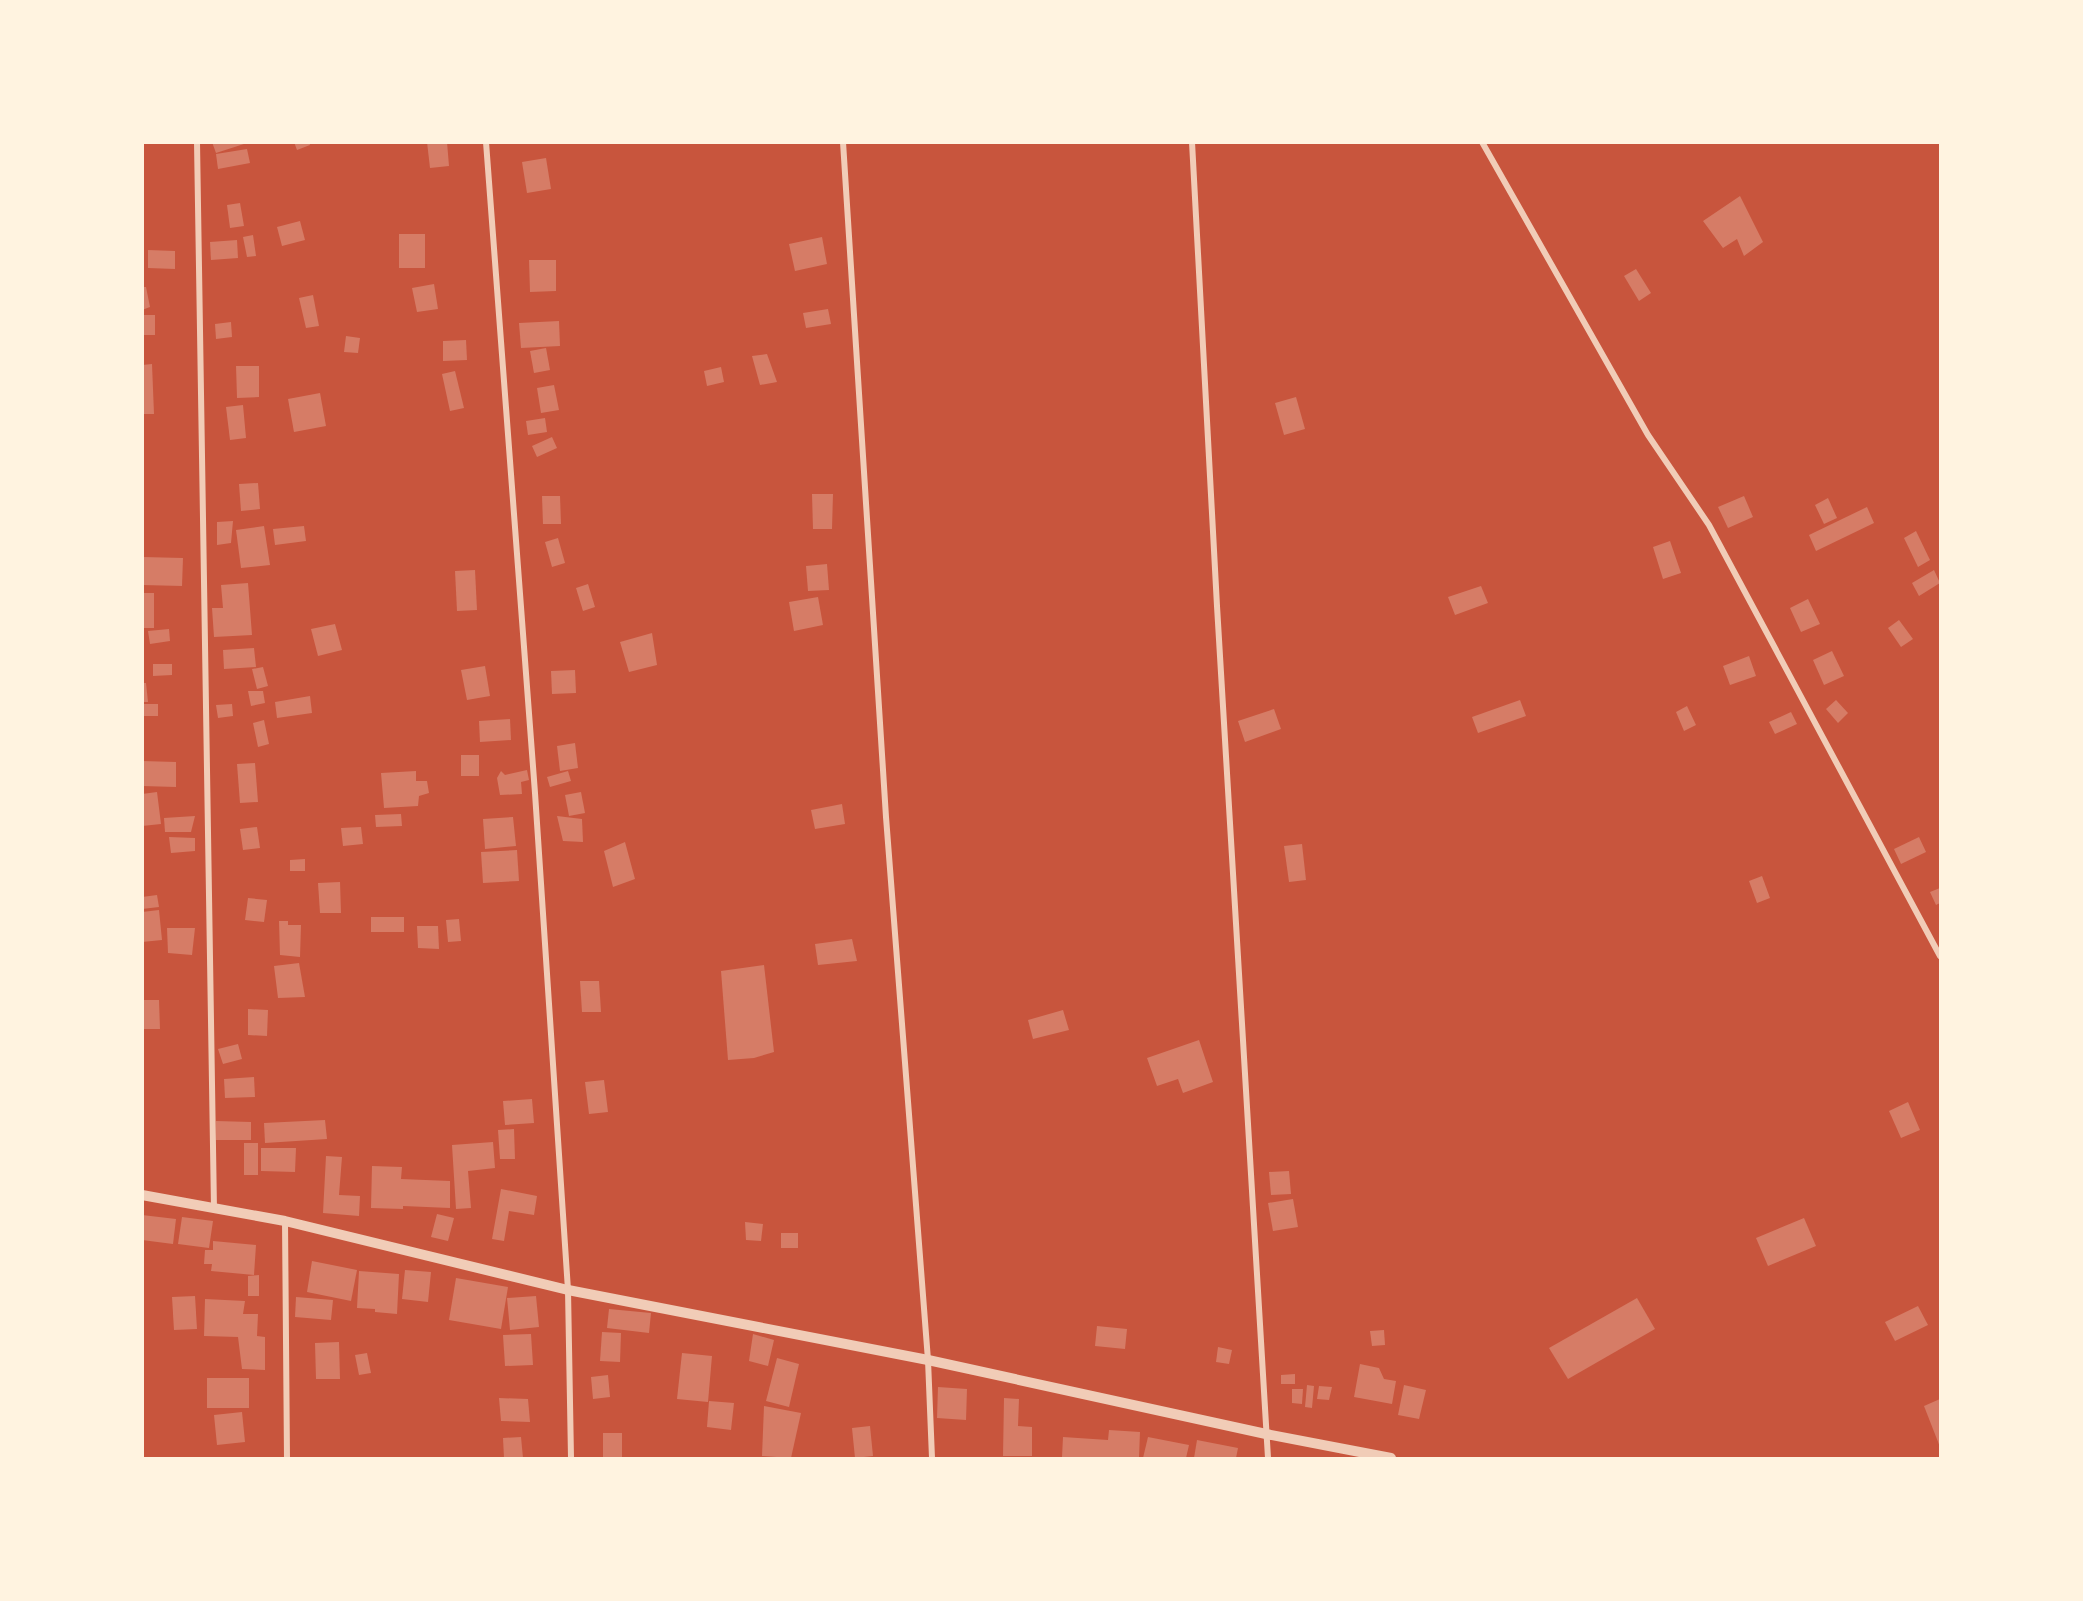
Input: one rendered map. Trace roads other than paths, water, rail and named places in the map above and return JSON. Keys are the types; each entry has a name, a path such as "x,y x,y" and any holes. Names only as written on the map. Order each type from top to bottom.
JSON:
{"street":[{"path":"197,142 214,1209"},
{"path":"486,142 535,793 568,1290 571,1458"},
{"path":"843,142 886,817 928,1360 932,1458"},
{"path":"1192,142 1217,618 1268,1458"},
{"path":"1482,142 1648,435 1709,525 1941,956"},
{"path":"142,1195 285,1221 568,1290 928,1360 1266,1434 1391,1458"},
{"path":"285,1221 287,1458"}]}
